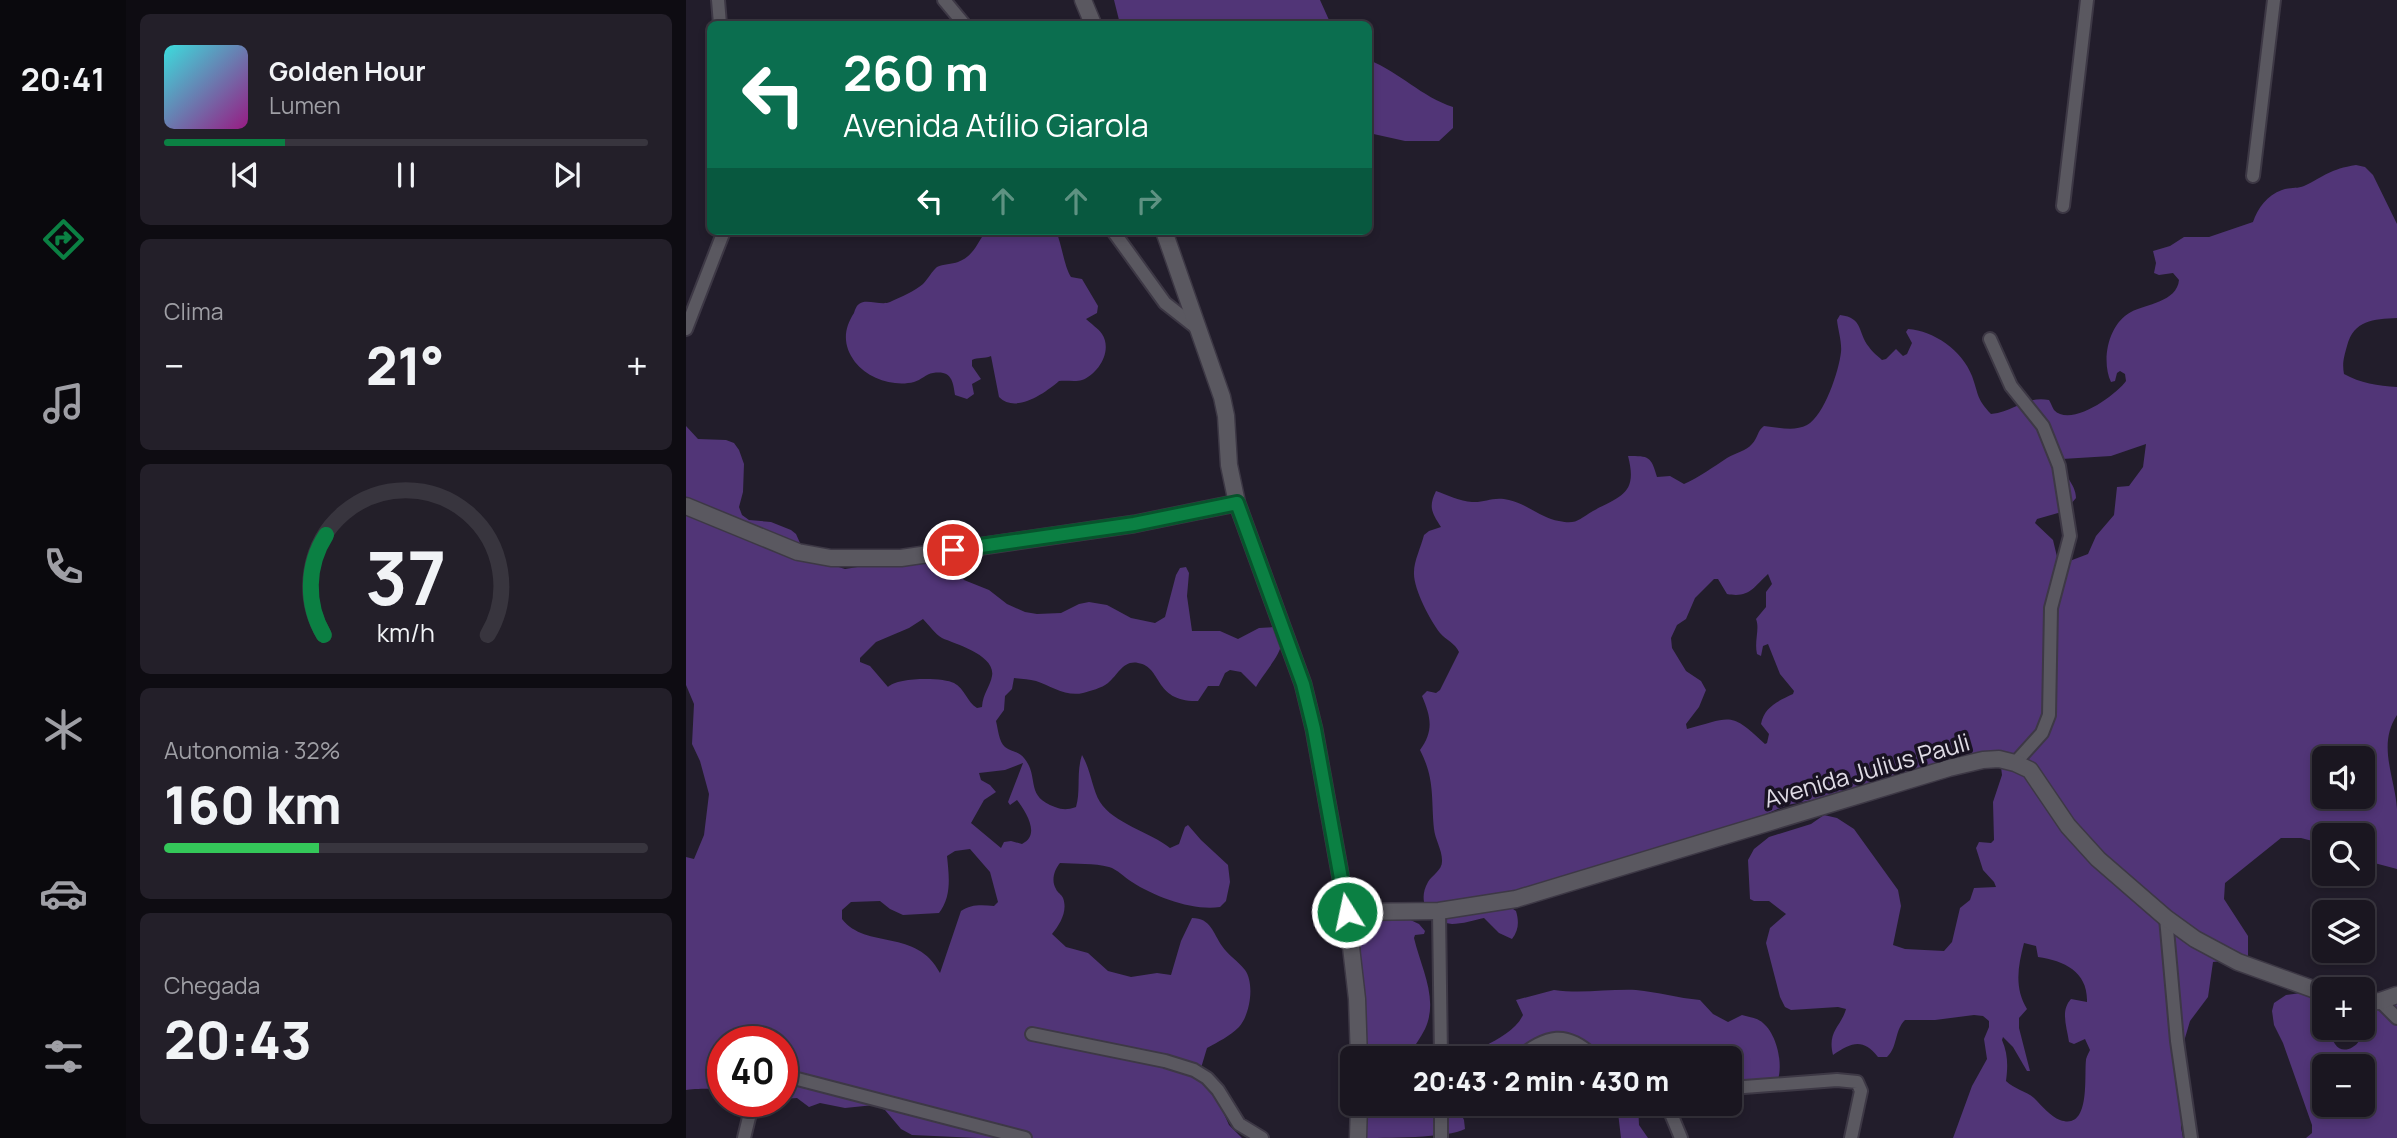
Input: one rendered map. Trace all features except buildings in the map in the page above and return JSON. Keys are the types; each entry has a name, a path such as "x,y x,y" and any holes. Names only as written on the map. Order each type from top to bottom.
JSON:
{"street":[{"path":"718,0 720,21"},
{"path":"944,0 962,21"},
{"path":"1083,0 1092,21"},
{"path":"2063,206 2087,0"},
{"path":"2253,176 2274,0"},
{"path":"686,329 722,235"},
{"path":"1116,235 1165,303 1198,329"},
{"path":"1165,235 1222,397 1229,465 1237,503 1303,684 1314,729 1347,912 1357,999 1359,1046"},
{"path":"1990,338 2011,386 2043,426 2059,466 2070,536 2051,608 2049,715 2042,733 2015,763 2030,770 2068,826 2098,859 2166,918 2196,939 2238,962 2312,989"},
{"path":"686,506 798,552 831,558 901,558 1134,524 1237,503"},
{"name":"Avenida Julius Pauli","path":"1347,912 1439,911 1516,899 1568,886 1949,768 1983,760 1999,759 2015,763"},
{"path":"1439,911 1441,1046"},
{"path":"2166,918 2177,1041 2191,1138"},
{"path":"2375,1001 2397,995"},
{"path":"2380,1001 2397,1018"},
{"path":"1032,1034 1164,1061 1194,1070 1207,1077 1218,1090 1239,1124 1262,1138"},
{"path":"1537,1046 1550,1038 1565,1039 1582,1046"},
{"path":"798,1079 1025,1138"},
{"path":"1742,1087 1837,1080 1857,1082 1861,1091 1852,1138"},
{"path":"1358,1138 1359,1116"},
{"path":"1441,1116 1441,1138"},
{"path":"1672,1116 1681,1138"},
{"path":"744,1138 749,1117"}],"shaded area":[{"path":"1114,0 1320,0 1329,20 1329,21 1119,21"},
{"path":"1372,62 1453,107 1453,128 1439,141 1405,141 1372,134"},
{"path":"2356,165 2365,167 2373,175 2397,224 2397,318 2372,320 2354,331 2345,353 2343,367 2344,374 2356,380 2397,387 2397,715 2391,726 2388,749 2397,809 2397,869 2375,863 2375,823 2312,823 2312,841 2281,838 2225,883 2224,899 2248,936 2248,958 2213,962 2208,997 2190,1021 2185,1038 2186,1083 2181,1127 2183,1138 1953,1138 1972,1086 1987,1059 1984,1039 1989,1021 1983,1016 1905,1020 1887,1057 1878,1057 1867,1047 1857,1044 1833,1055 1833,1035 1846,1009 1838,1007 1791,1010 1785,1007 1780,997 1766,943 1770,928 1786,914 1769,901 1750,899 1748,860 1754,849 1769,837 1811,824 1824,815 1837,818 1854,829 1898,890 1901,906 1893,945 1905,949 1944,951 1952,942 1960,908 1970,900 1974,888 1996,887 1983,870 1976,848 1979,842 1991,843 1994,840 1993,802 2002,775 2001,767 1952,760 1818,799 1787,805 1743,824 1520,888 1509,904 1516,911 1518,918 1512,939 1499,933 1484,918 1452,924 1437,920 1427,910 1425,890 1428,882 1441,867 1442,860 1434,829 1432,789 1420,750 1430,724 1422,696 1427,691 1436,693 1440,690 1459,652 1440,633 1419,595 1414,579 1415,563 1424,535 1441,527 1432,510 1436,491 1472,502 1509,500 1552,519 1574,522 1625,492 1631,479 1628,456 1648,459 1657,477 1670,476 1684,484 1750,446 1764,426 1797,428 1813,420 1825,403 1837,370 1841,352 1837,320 1840,315 1857,322 1865,341 1882,360 1896,349 1903,356 1907,354 1912,343 1906,332 1908,329 1937,338 1961,358 1972,376 1980,400 1991,414 2040,399 2049,400 2054,410 2062,414 2082,412 2113,394 2126,381 2125,374 2120,371 2115,381 2111,382 2108,373 2107,354 2117,325 2131,312 2167,298 2177,287 2179,280 2173,273 2154,273 2156,263 2153,251 2170,246 2184,237 2209,237 2253,222 2272,195 2285,189 2304,186 2334,171","holes":["2146,444 2143,467 2129,486 2117,487 2114,515 2096,536 2088,554 2059,565 2053,540 2035,523 2037,519 2065,511 2076,498 2062,459 2111,456","1768,574 1772,584 1766,592 1766,607 1756,619 1757,654 1761,656 1763,646 1768,644 1780,674 1794,691 1793,694 1777,702 1765,713 1761,724 1769,734 1765,744 1744,726 1730,720 1687,729 1686,724 1699,707 1706,690 1701,681 1686,671 1672,648 1671,638 1677,625 1686,619 1695,598 1714,579 1718,579 1727,594 1741,595 1750,591","2024,943 2036,946 2038,957 2066,965 2084,983 2087,1002 2071,999 2065,1014 2069,1042 2074,1044 2085,1039 2090,1050 2086,1059 2084,1100 2077,1118 2070,1121 2060,1120 2050,1114 2031,1096 2006,1081 2007,1060 2003,1037 2013,1047 2027,1071 2030,1071 2019,1028 2019,1018 2027,1009 2019,985"]},
{"path":"984,235 1057,235 1071,277 1082,279 1098,306 1097,313 1086,319 1100,332 1106,348 1102,361 1093,373 1082,380 1059,381 1030,400 1014,403 999,397 991,356 972,360 972,366 981,379 972,384 974,394 967,399 955,395 950,378 944,373 933,373 914,382 898,383 874,377 860,368 848,350 846,338 848,326 858,305 862,302 890,302 923,284 937,267 958,262 975,249"},
{"path":"686,426 698,439 726,440 734,443 739,450 744,464 743,492 739,507 742,515 749,520 771,522 791,530 796,534 804,552 819,561 845,569 940,554 952,560 964,580 989,590 1007,604 1025,612 1061,613 1089,602 1107,605 1131,618 1155,623 1165,617 1176,575 1180,568 1186,567 1189,573 1187,596 1192,631 1220,631 1238,639 1259,628 1274,627 1281,647 1256,687 1241,672 1230,670 1225,673 1219,686 1208,686 1198,701 1184,700 1173,696 1152,671 1138,663 1125,666 1105,685 1077,694 1036,681 1014,678 1012,689 1005,696 1004,710 996,721 1003,745 1024,758 1029,765 1036,792 1045,803 1063,809 1076,807 1082,755 1097,797 1114,816 1170,848 1179,844 1188,825 1228,865 1230,882 1226,901 1220,907 1209,908 1163,898 1141,888 1109,867 1060,863 1053,879 1065,908 1052,934 1066,947 1088,953 1108,971 1131,977 1157,973 1171,975 1181,941 1192,918 1211,927 1224,949 1245,970 1250,991 1243,1022 1224,1039 1207,1048 1198,1078 1217,1098 1229,1125 1242,1138 978,1138 912,1135 901,1129 885,1110 874,1105 845,1108 820,1103 809,1107 798,1099 798,1026 707,1026 707,1089 686,1090 686,857 694,859 704,835 709,794 700,761 692,744 694,704 686,685","holes":["923,619 934,632 973,651 988,662 992,676 982,707 977,708 958,686 948,681 910,680 888,687 870,666 860,662 860,658 876,642","1023,763 1008,802 1010,805 1017,800 1028,817 1030,835 1022,844 1004,842 1001,848 971,823 984,800 996,792 981,780 979,773 1005,770","970,849 990,872 998,902 994,906 973,906 961,911 940,973 930,959 918,950 864,934 842,919 842,910 851,902 880,901 903,915 939,913 948,893 947,856 955,851"]},
{"path":"1404,917 1419,924 1425,931 1414,938 1430,995 1429,1018 1415,1046 1362,1046 1360,939 1363,925 1371,918"},
{"path":"1554,990 1626,990 1700,1000 1713,1014 1728,1022 1742,1015 1761,1021 1769,1029 1777,1047 1779,1077 1771,1092 1742,1091 1742,1046 1485,1046 1511,1030 1520,1020 1523,1015 1516,1000"},
{"path":"2301,993 2312,997 2312,1040 2333,1040 2344,1050 2357,1044 2359,1040 2375,1040 2375,1002 2397,998 2397,1138 2306,1138 2312,1133 2312,1125 2274,1025 2274,1003 2286,995"},
{"path":"1362,1116 1462,1116 1464,1120 1465,1129 1457,1132 1399,1138 1359,1138"},
{"path":"1618,1116 1639,1116 1639,1125 1648,1138 1621,1138"}],"route":[{"path":"953,550 1134,524 1237,503 1303,684 1314,729 1347,912"}]}
